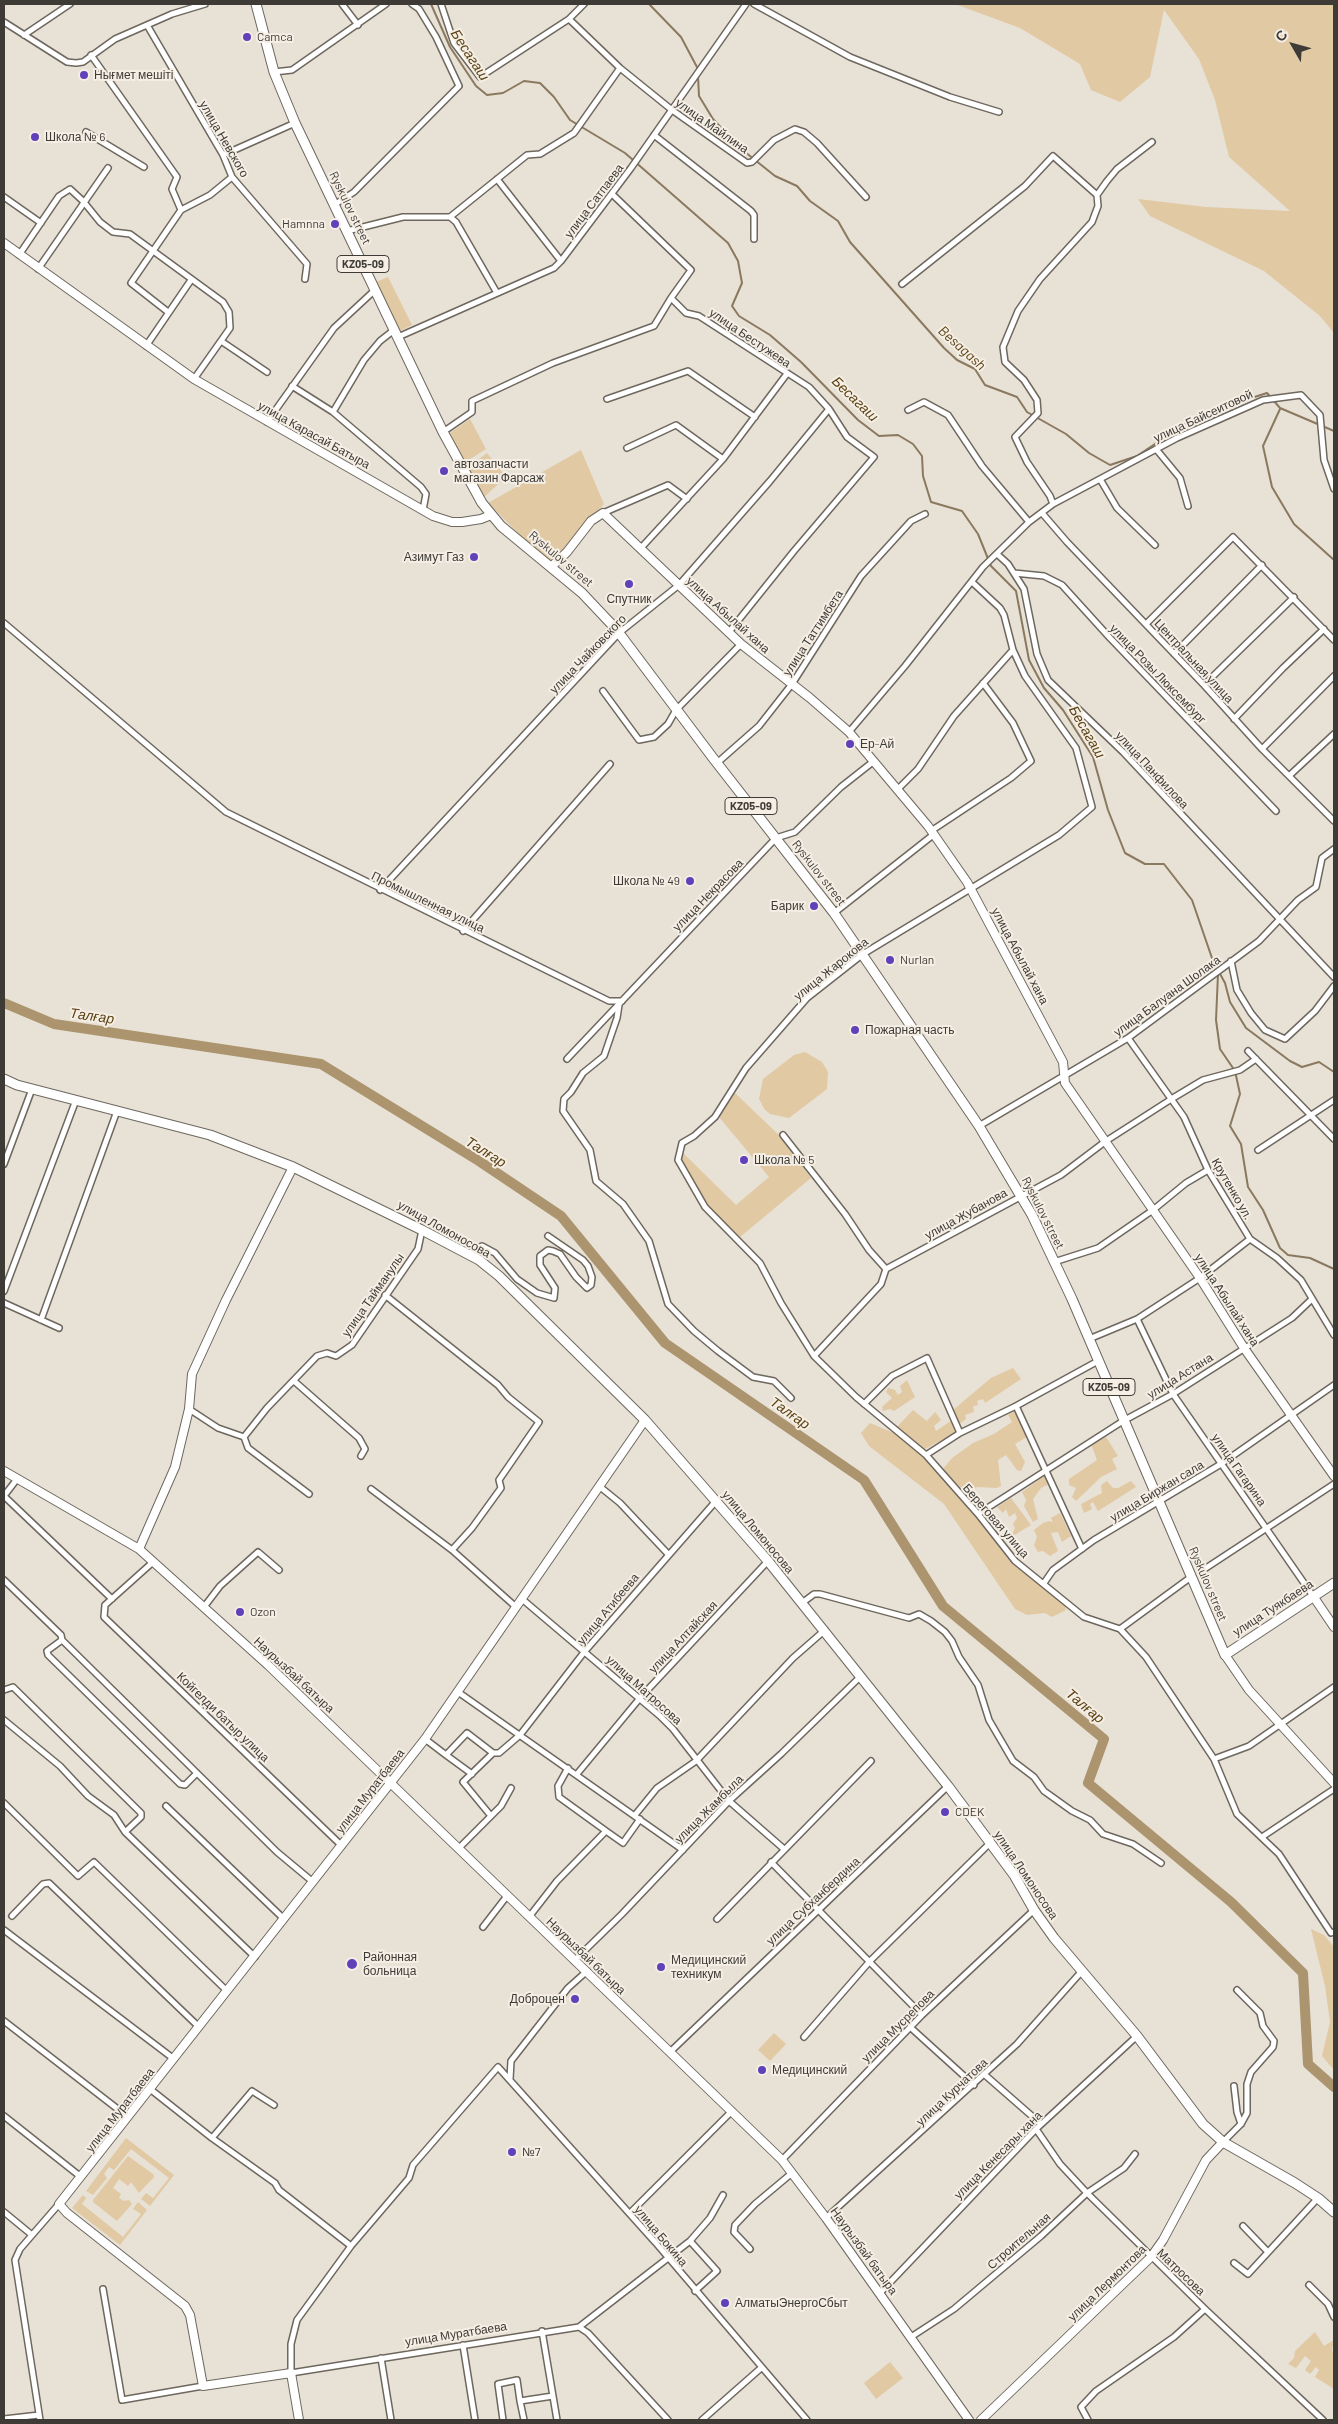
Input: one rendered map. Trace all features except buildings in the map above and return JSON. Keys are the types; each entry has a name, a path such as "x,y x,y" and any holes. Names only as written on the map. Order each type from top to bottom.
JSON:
{"main road":[{"name":"Ryskulov street","path":"256,4 274,72 295,123 443,432 482,503 491,515 600,610 619,633 717,764 834,913 979,1126 1021,1196 1054,1262 1225,1655"},
{"name":"улица Ломоносова","path":"4,1079 32,1089 210,1135 293,1168 468,1254 499,1276 645,1420 768,1561 948,1786 1014,1875 1034,1910 1137,2036 1203,2124 1223,2142 1318,2198 1334,2212"},
{"name":"улица Туякбаева","path":"1225,1655 1334,1583"}],"street":[{"path":"24,35 70,4"},
{"path":"4,22 67,62 82,62 115,39 172,14 205,4"},
{"path":"342,4 358,25"},
{"path":"274,72 292,70 386,4"},
{"path":"334,205 354,192 460,86 436,37 419,9 412,4"},
{"path":"441,4 454,43 480,77 570,19 584,4"},
{"name":"улица Сатпаева","path":"333,412 364,360 380,341 554,268 631,168 746,4"},
{"path":"754,4 850,57 950,97 999,112"},
{"name":"улица Майлина","path":"570,19 620,68 672,110 747,163 752,162 774,140 795,129 804,132 866,198"},
{"name":"улица Невского","path":"147,25 223,155 232,177 307,264 306,279"},
{"path":"91,55 177,177 172,189 181,210"},
{"path":"347,232 403,217 450,217 527,155 540,154 574,133 620,68"},
{"path":"223,155 295,123"},
{"path":"86,132 144,167"},
{"path":"654,135 751,211 754,215 754,239"},
{"path":"1053,504 1050,496 1027,462 1015,437 1038,413 1037,400 1024,380 1005,362 1003,347 1018,311 1040,279 1092,222 1098,206 1098,195 1117,169 1152,142"},
{"path":"902,284 1026,186 1053,156 1098,195"},
{"path":"38,269 108,168"},
{"path":"168,312 131,285 131,280 181,210 210,195 232,177"},
{"path":"497,179 561,261"},
{"path":"19,255 60,196 70,189 84,201 100,222 113,232 130,234 223,302 229,312 230,328 194,379"},
{"path":"443,432 472,412 472,401 553,363 654,326 691,270 612,194"},
{"path":"4,197 41,223"},
{"path":"450,217 456,222 497,293"},
{"name":"улица Карасай Батыра","path":"4,244 194,379 423,510 452,522 481,520 491,515"},
{"path":"146,346 191,280"},
{"path":"267,422 334,328 375,290"},
{"name":"улица Бестужева","path":"671,298 686,313 699,316 786,375 808,387 829,409 847,437 874,457 794,551 729,632"},
{"path":"221,341 267,372"},
{"path":"607,399 688,371 755,417"},
{"path":"640,548 723,459 786,375"},
{"name":"улица Карасай Батыра","path":"292,386 333,412 421,488 426,494 423,510"},
{"name":"улица Байсеитовой","path":"849,732 905,666 983,567 1029,522 1053,504 1156,449 1263,400 1301,394 1320,415 1324,460 1334,489"},
{"path":"908,410 924,402 948,415 982,466 1029,522"},
{"name":"улица Чайковского","path":"380,890 619,633 679,585 770,481 829,409"},
{"path":"627,448 676,425 723,459"},
{"path":"1156,449 1180,478 1188,506"},
{"path":"1100,479 1117,508 1155,545"},
{"path":"551,567 567,552 591,521 603,513 668,485 687,499"},
{"name":"улица Абылай хана","path":"603,513 740,644 792,684 849,732 898,789 932,833 971,890 1050,1037 1063,1062 1064,1083 1106,1141 1200,1278 1244,1348 1334,1476"},
{"name":"Центральная улица","path":"1042,513 1204,684 1262,749 1290,775 1334,822"},
{"name":"улица Таттимбета","path":"717,764 759,726 792,684 861,576 911,521 925,514"},
{"path":"1146,624 1233,537 1294,597 1334,640"},
{"name":"улица Панфилова","path":"995,556 1014,573 1024,589 1037,654 1048,680 1123,752 1334,977"},
{"path":"1174,654 1262,565"},
{"name":"улица Розы Люксембург","path":"1014,573 1044,576 1062,585 1110,638 1276,811"},
{"path":"898,789 918,769 954,716 1013,650 1004,615 1000,608 972,582"},
{"path":"1204,684 1294,597"},
{"name":"Промышленная улица","path":"4,623 226,812 463,931 609,1001 620,1003"},
{"path":"1234,719 1324,629"},
{"path":"603,691 639,740 654,738 668,724 676,710 740,644"},
{"name":"улица Жарокова","path":"678,1160 682,1143 694,1136 716,1117 746,1068 774,1034 808,998 863,954 1059,835 1092,807 1076,748 1025,676 1013,650"},
{"path":"1262,749 1334,676"},
{"path":"834,913 932,833 1011,778 1030,761 1013,723 983,683"},
{"path":"1290,775 1334,734"},
{"name":"улица Некрасова","path":"567,1059 776,838 795,832 841,787 874,761"},
{"path":"463,931 557,821 610,764"},
{"name":"улица Балуана Шолака","path":"979,1126 1128,1038 1260,941 1298,900 1316,887 1322,858 1334,849"},
{"path":"1231,961 1237,990 1251,1013 1265,1030 1285,1039 1315,1011 1334,986"},
{"path":"620,1003 604,1056 583,1073 572,1092 564,1099 563,1110 590,1150 596,1180 623,1204 649,1241 668,1304 694,1331 718,1351 753,1377 774,1381 791,1398"},
{"name":"Крутенко ул.","path":"1128,1038 1184,1117 1208,1170 1250,1239 1277,1258 1301,1280 1334,1335"},
{"path":"1248,1051 1334,1139"},
{"name":"улица Жубанова","path":"886,1269 1061,1175 1106,1141 1203,1080 1240,1070 1256,1059"},
{"path":"4,1164 32,1089"},
{"path":"4,1292 76,1100"},
{"path":"1258,1150 1334,1100"},
{"path":"41,1320 117,1111"},
{"path":"783,1135 845,1214 868,1250 886,1269 881,1284 814,1356"},
{"name":"Береговая улица","path":"678,1160 705,1207 760,1264 814,1356 864,1404 926,1455 978,1514 1015,1561 1084,1617 1120,1629 1146,1657 1214,1760 1236,1814 1280,1854 1312,1901 1326,1926 1331,1933 1334,1932"},
{"path":"139,1549 174,1467 188,1409 192,1374 226,1300 293,1168"},
{"path":"1054,1262 1098,1248 1153,1210 1186,1183 1208,1170"},
{"name":"улица Тайманулы","path":"244,1437 267,1408 317,1356 327,1352 336,1356 352,1345 418,1249 422,1230"},
{"path":"468,1254 482,1246 495,1253 517,1280 537,1292 554,1298 554,1288 540,1265 540,1256 548,1250 553,1251 560,1254 576,1277 587,1288 591,1285 592,1277 588,1266 583,1260 548,1236"},
{"path":"1089,1339 1137,1319 1200,1278 1250,1239"},
{"path":"385,1295 498,1385 508,1397 540,1422 498,1480 501,1488 472,1528 452,1550"},
{"name":"улица Астана","path":"978,1514 1123,1421 1173,1394 1292,1318 1312,1299"},
{"path":"4,1303 59,1328"},
{"name":"улица Гагарина","path":"1137,1319 1173,1394 1334,1627"},
{"path":"864,1404 892,1376 927,1358 960,1433"},
{"path":"926,1455 960,1433 1016,1406 1098,1361"},
{"path":"294,1381 358,1438 365,1449 361,1456"},
{"name":"улица Биржан сала","path":"1044,1583 1052,1570 1082,1549 1221,1464 1334,1385"},
{"path":"1016,1406 1048,1470 1082,1549"},
{"path":"188,1409 218,1428 244,1437 248,1448 293,1484 309,1494"},
{"name":"улица Муратбаева","path":"59,2204 425,1739 645,1420"},
{"name":"Наурызбай батыра","path":"4,1471 139,1549 268,1665 782,2160 826,2218 970,2420"},
{"path":"17,1479 4,1496 112,1599 153,1562"},
{"path":"1206,1568 1334,1484"},
{"path":"599,1486 620,1503 668,1554"},
{"path":"370,1489 452,1550 516,1607"},
{"name":"улица Атибеева","path":"472,1774 493,1753 500,1753 520,1735 585,1651 716,1500"},
{"path":"204,1607 220,1586 258,1552 279,1570"},
{"name":"улица Алтайская","path":"577,1774 640,1698 768,1561"},
{"path":"1120,1629 1191,1577"},
{"path":"4,1580 61,1635 62,1640 277,1852 313,1882"},
{"path":"802,1603 814,1594 820,1594 908,1618 919,1614 931,1621 946,1632 959,1657 978,1685 989,1720 1013,1761 1034,1777 1044,1791 1072,1811 1090,1820 1103,1834 1133,1844 1161,1863"},
{"name":"Койгелди батыр улица","path":"112,1599 105,1605 104,1617 342,1846"},
{"name":"улица Матросова","path":"522,1599 640,1698 673,1729 729,1801 784,1849"},
{"path":"634,1815 657,1788 696,1761 793,1658 825,1630"},
{"path":"62,1640 47,1651 48,1655 180,1784 185,1785 197,1773"},
{"name":"Ryskulov street","path":"1225,1655 1249,1690 1334,1783"},
{"name":"улица Жамбыла","path":"574,1961 622,1914 729,1801 781,1754 861,1676"},
{"path":"5,1687 13,1687 141,1813 141,1817 125,1832"},
{"path":"1214,1760 1249,1746 1334,1687"},
{"path":"458,1692 683,1850"},
{"path":"4,1720 60,1766 88,1796 114,1815 125,1832 255,1957"},
{"path":"446,1755 467,1733 493,1753"},
{"path":"425,1739 472,1774 464,1782 491,1816"},
{"path":"717,1919 871,1762"},
{"path":"568,1768 558,1786 559,1797 606,1831 623,1843 640,1819"},
{"name":"улица Субханбердина","path":"670,2052 948,1786"},
{"path":"458,1849 501,1806 511,1788"},
{"path":"1262,1838 1334,1789"},
{"path":"4,1803 78,1876 94,1862 227,1991"},
{"path":"166,1806 284,1919"},
{"path":"529,1917 557,1881 606,1831"},
{"path":"804,2037 870,1961 990,1843"},
{"path":"771,1862 922,2014"},
{"path":"12,1916 43,1884 49,1883 199,2027"},
{"path":"483,1927 507,1896"},
{"name":"улица Мусрепова","path":"782,2160 922,2014 1034,1910"},
{"path":"6,1931 174,2059"},
{"name":"улица Курчатова","path":"826,2218 1018,2044 1082,1971"},
{"path":"510,2079 510,2061 568,1988 586,1972"},
{"path":"1223,2142 1241,2124 1247,2113 1247,2084 1250,2072 1272,2047 1274,2042 1263,2026 1260,2013 1238,1990"},
{"path":"4,2021 128,2118"},
{"path":"910,2027 974,2084"},
{"name":"улица Кенесары хана","path":"880,2293 1036,2129 1137,2036"},
{"name":"улица Бокина","path":"351,2246 409,2178 413,2165 498,2067 630,2213 803,2419"},
{"path":"985,2075 1042,2124"},
{"path":"1234,2086 1237,2112 1241,2124"},
{"path":"150,2089 212,2138 275,2183 279,2190 351,2246 296,2320 291,2344 291,2372 299,2420"},
{"path":"212,2138 252,2091 274,2105"},
{"path":"630,2213 732,2112"},
{"path":"4,2116 82,2177"},
{"name":"Матросова","path":"1036,2129 1060,2164 1087,2193 1205,2309 1323,2420"},
{"name":"улица Лермонтова","path":"981,2420 1151,2257 1163,2240 1206,2160 1223,2142"},
{"name":"Строительная","path":"911,2337 954,2309 1041,2236 1087,2193 1124,2168 1135,2154"},
{"path":"750,2249 734,2232 735,2225 755,2204 792,2173"},
{"path":"668,2420 588,2333 579,2327 690,2241 710,2218 723,2195"},
{"path":"1234,2263 1248,2274 1267,2251 1318,2198"},
{"path":"4,2419 40,2417 15,2266 17,2254 59,2204 67,2213 185,2306 190,2316 203,2386 122,2400 103,2289"},
{"path":"4,2212 32,2235"},
{"path":"1243,2226 1267,2251"},
{"path":"690,2241 717,2271 695,2291"},
{"path":"1309,2286 1328,2304 1334,2317"},
{"path":"1088,2420 1081,2407 1096,2391 1174,2337 1205,2309"},
{"name":"улица Муратбаева","path":"203,2386 542,2331 579,2327"},
{"path":"542,2331 557,2420"},
{"path":"463,2345 474,2420"},
{"path":"382,2358 391,2420"},
{"path":"702,2420 761,2368"},
{"path":"502,2420 498,2384 517,2380 524,2420"},
{"path":"520,2401 553,2396"}],"shaded area":[{"path":"955,4 1334,4 1334,333 1320,316 1264,271 1150,216 1138,199 1206,207 1290,211 1229,157 1215,100 1199,59 1164,10 1150,77 1120,102 1091,90 1080,64 1020,28"},
{"path":"388,277 412,325 400,331 376,282"},
{"path":"470,419 486,449 464,463 450,433"},
{"path":"581,450 604,504 549,564 488,503"},
{"path":"487,453 506,477 483,498 467,468"},
{"path":"805,1052 822,1062 828,1072 827,1089 789,1118 770,1114 765,1110 759,1099 763,1079 794,1055"},
{"path":"735,1093 781,1137 811,1178 740,1237 708,1206 681,1159 683,1153 736,1205 769,1177 719,1117"},
{"path":"1013,1368 1021,1379 985,1403 983,1399 977,1401 978,1405 973,1406 974,1412 965,1415 966,1419 958,1425 953,1410 991,1378"},
{"path":"907,1380 915,1397 894,1411 890,1409 883,1411 882,1407 892,1398 886,1392 888,1388 895,1390 898,1395 902,1392 900,1386"},
{"path":"913,1410 927,1421 935,1412 941,1420 934,1426 936,1431 952,1420 957,1432 921,1451 896,1428"},
{"path":"1015,1411 1030,1435 1015,1444 1025,1462 1021,1471 1017,1470 1006,1455 998,1460 1001,1486 997,1488 977,1487 967,1492 947,1477 942,1470 952,1458 973,1443 994,1434 1012,1422 1008,1415"},
{"path":"870,1423 896,1434 934,1465 1018,1566 1063,1599 1066,1610 1052,1617 1045,1613 1027,1615 1015,1609 944,1504 869,1446 861,1433"},
{"path":"1106,1437 1118,1456 1112,1459 1117,1469 1101,1477 1076,1501 1072,1497 1076,1488 1069,1485 1069,1479 1097,1460 1091,1444"},
{"path":"1044,1476 1049,1484 1041,1488 1033,1499 1038,1519 1033,1522 1024,1506 1026,1500 1022,1492"},
{"path":"1107,1481 1113,1488 1118,1488 1131,1481 1136,1487 1098,1511 1093,1502 1090,1504 1092,1509 1084,1513 1081,1504 1102,1493 1101,1485"},
{"path":"1011,1498 1031,1525 1011,1537 1015,1528 1013,1524 1017,1518 1015,1513 1009,1517 1006,1509 1003,1513 997,1507"},
{"path":"1060,1513 1071,1536 1062,1542 1058,1532 1051,1533 1058,1551 1050,1556 1043,1551 1038,1552 1034,1545 1037,1537 1034,1530 1043,1523 1050,1521 1053,1523 1051,1518"},
{"path":"1311,1929 1324,1935 1334,1947 1334,2070 1322,2056 1330,2022 1325,1986"},
{"path":"774,2033 786,2044 770,2061 758,2050"},
{"path":"126,2138 174,2175 150,2206 141,2199 146,2193 153,2198 169,2178 131,2149 114,2170 109,2167 104,2174 107,2178 93,2195 86,2191"},
{"path":"128,2156 153,2174 154,2177 139,2193 131,2182 128,2186 119,2179 113,2188 121,2194 119,2198 124,2201 129,2200 132,2204 117,2221 93,2202 93,2200"},
{"path":"83,2195 86,2198 82,2204 123,2237 141,2214 133,2209 138,2202 147,2210 120,2245 72,2208"},
{"path":"1315,2332 1324,2346 1334,2340 1332,2350 1334,2355 1334,2389 1315,2377 1319,2370 1316,2367 1310,2374 1305,2370 1311,2361 1305,2356 1296,2368 1288,2364 1294,2358 1295,2351"},
{"path":"890,2362 903,2378 876,2399 864,2383"}],"waterway":[{"name":"Бесагаш","path":"431,4 450,47 476,86 487,95 503,93 524,81 540,83 554,97 570,120 625,153 728,243 738,261 742,283 732,306 739,316 770,335 801,362 858,420 879,436 898,435 913,444 922,456 923,476 931,502 962,511 978,534 991,566 1016,591 1029,660 1044,688 1063,710 1093,757 1108,810 1125,853 1145,864 1164,864 1192,900 1213,961 1225,983 1230,1002 1246,1028 1290,1061 1302,1067 1319,1062 1334,1072"},
{"name":"Besagash","path":"649,4 681,37 698,69"},
{"name":"Besagash","path":"698,76 699,96 713,119 740,148 775,176 797,186 810,201 838,221 850,242 944,348 957,360 975,369 985,385 1017,397 1027,412 1066,434 1089,453 1110,465 1137,456 1198,415 1267,393 1280,408 1334,431"},
{"path":"1280,409 1263,446 1272,487 1294,524 1334,560"},
{"path":"1218,974 1216,1020 1220,1049 1235,1071 1240,1094 1230,1126 1241,1144 1248,1187 1263,1210 1280,1248 1288,1255 1310,1258 1334,1269"},
{"name":"Талғар","path":"4,1003 54,1024 321,1064 479,1161 561,1216 665,1343 864,1480 943,1606 1104,1739 1088,1783 1231,1902 1303,1973 1308,2064 1334,2087"}],"place":[{"name":"Camca","path":"247,37"},
{"name":"Нығмет мешіті","path":"84,75"},
{"name":"Школа № 6","path":"35,137"},
{"name":"Hamnna","path":"335,224"},
{"name":"автозапчасти магазин Фарсаж","path":"444,471"},
{"name":"Азимут Газ","path":"474,557"},
{"name":"Спутник","path":"629,584"},
{"name":"Ер-Ай","path":"850,744"},
{"name":"Школа № 49","path":"690,881"},
{"name":"Барик","path":"814,906"},
{"name":"Nurlan","path":"890,960"},
{"name":"Пожарная часть","path":"855,1030"},
{"name":"Школа № 5","path":"744,1160"},
{"name":"Ozon","path":"240,1612"},
{"name":"CDEK","path":"945,1812"},
{"name":"Районная больница","path":"352,1964"},
{"name":"Медицинский техникум","path":"661,1967"},
{"name":"Доброцен","path":"575,1999"},
{"name":"Медицинский","path":"762,2070"},
{"name":"№7","path":"512,2152"},
{"name":"АлматыЭнергоСбыт","path":"725,2303"}]}
